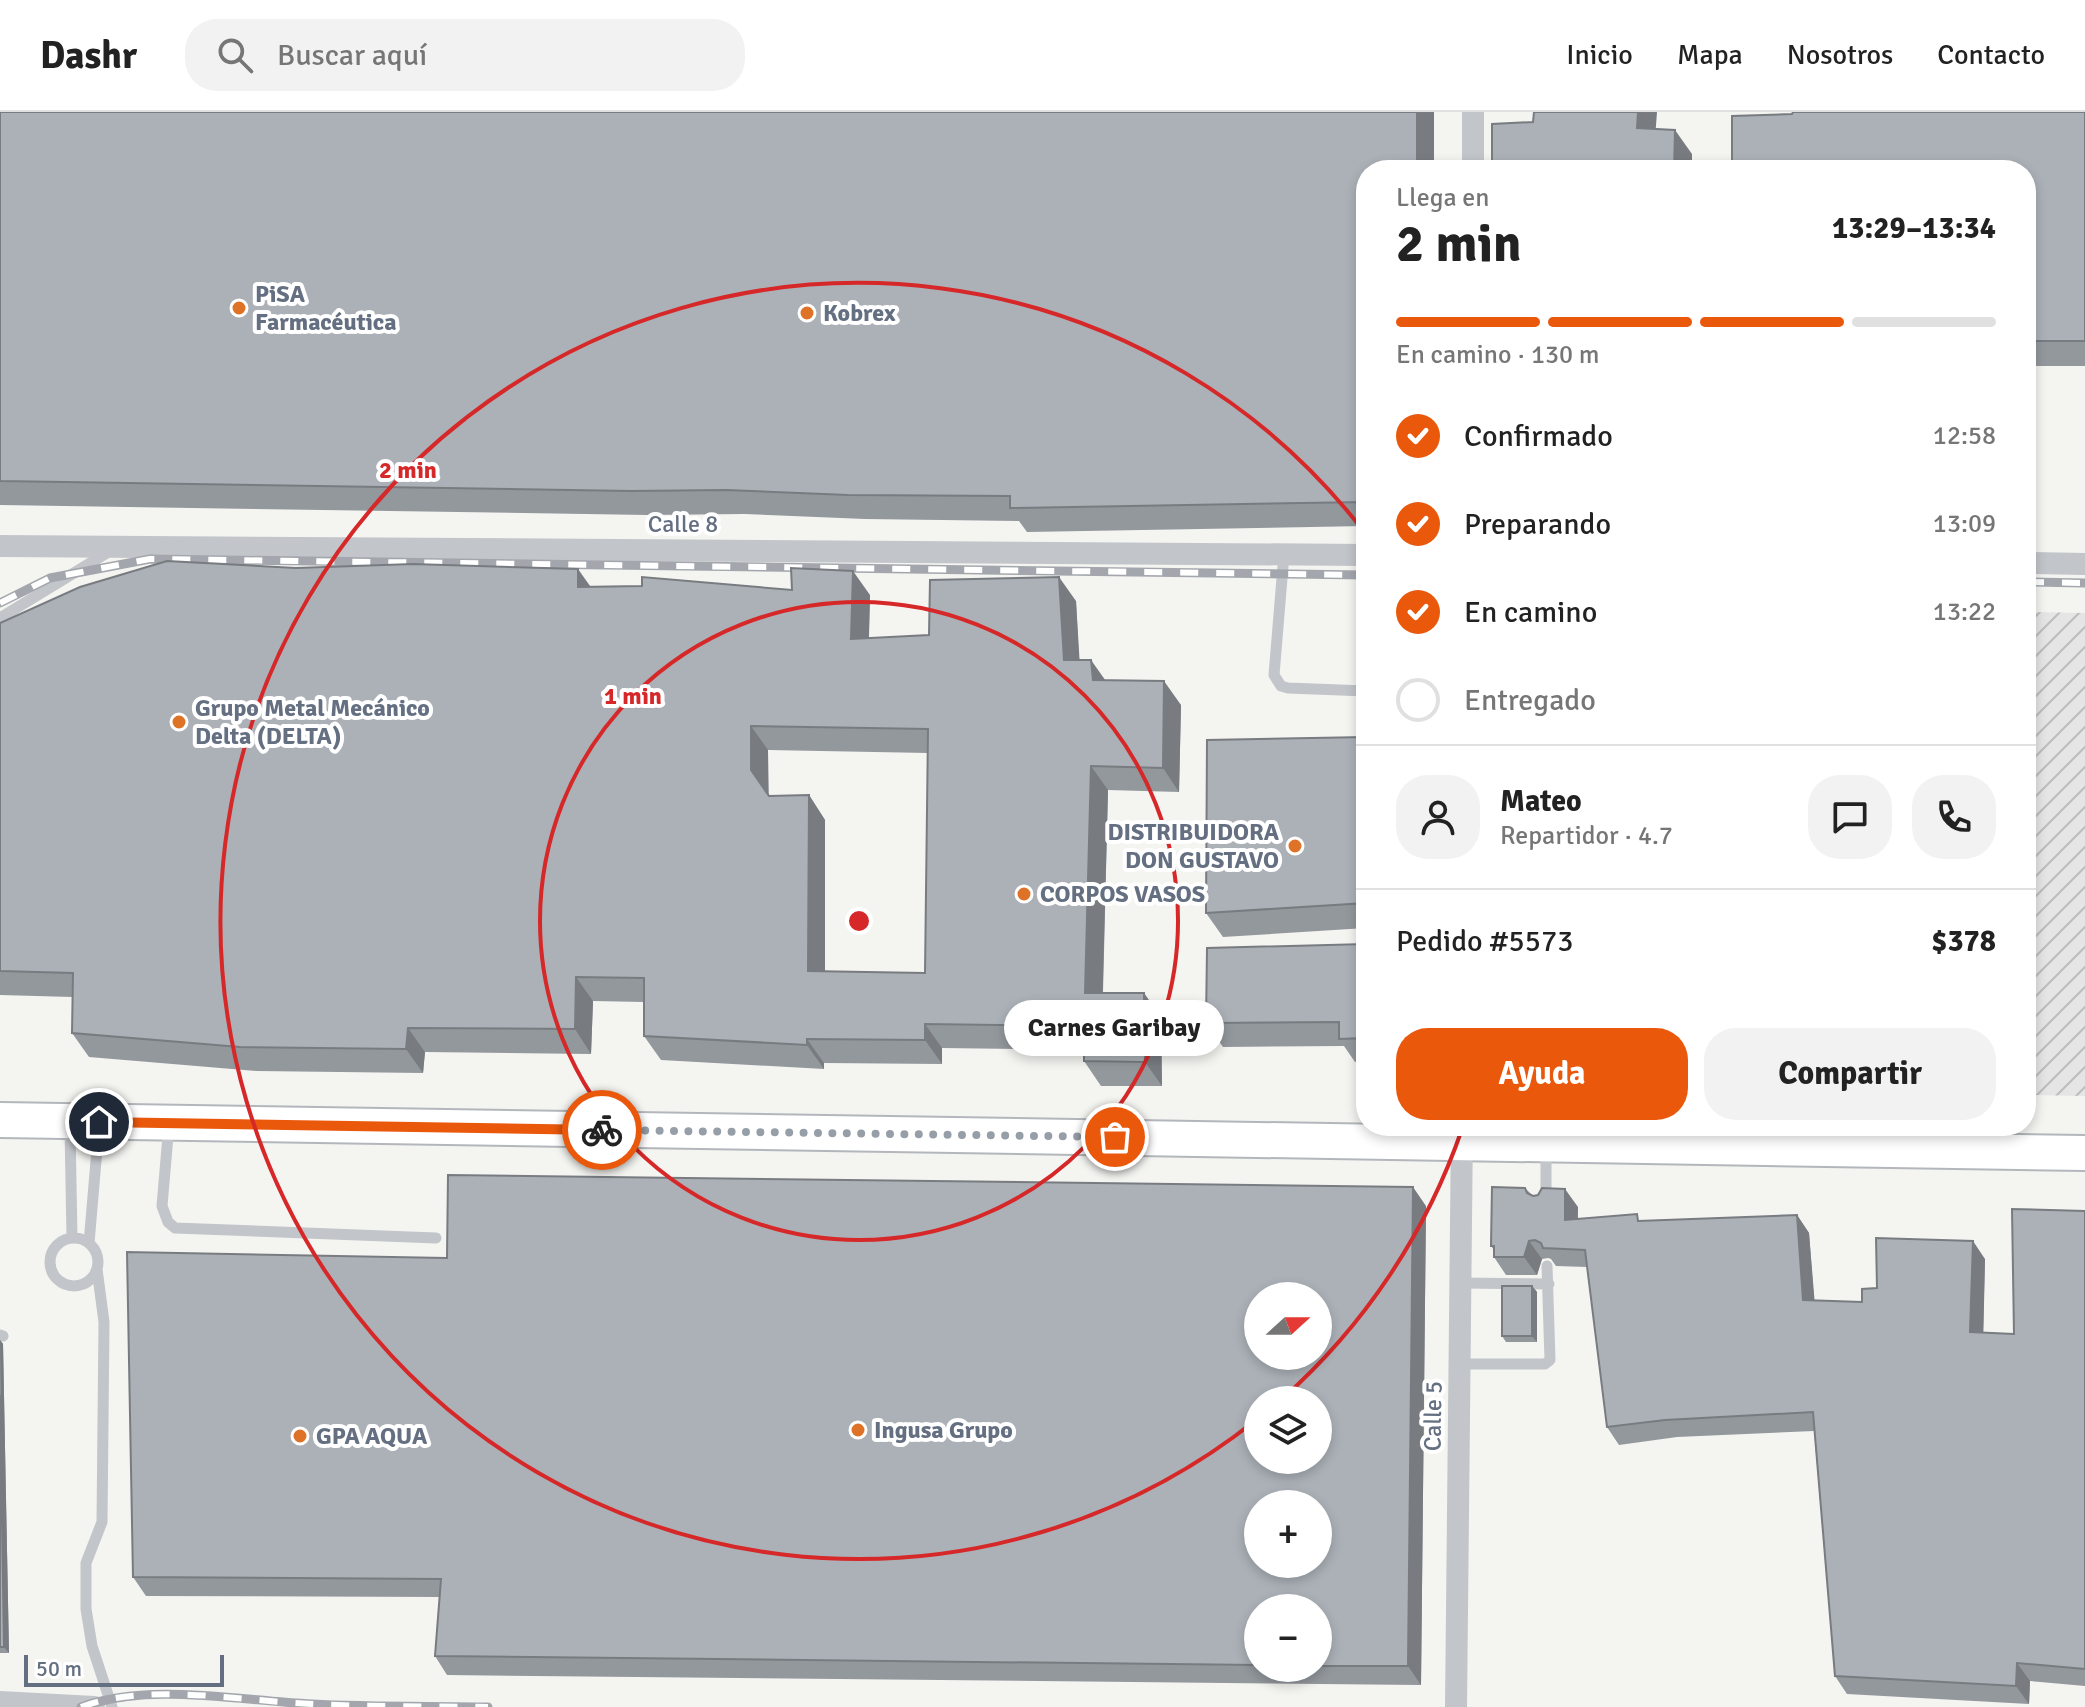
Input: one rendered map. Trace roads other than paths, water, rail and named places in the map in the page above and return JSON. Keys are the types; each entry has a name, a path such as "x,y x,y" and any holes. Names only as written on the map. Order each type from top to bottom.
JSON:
{"main road":[{"path":"0,1120 1356,1133"},
{"path":"1481,1136 1546,1143 2085,1153"}],"street":[{"path":"1473,112 1473,160"},
{"name":"Calle 8","path":"0,546 1356,555"},
{"path":"2036,563 2085,564"},
{"name":"Calle 5","path":"1456,1707 1462,1136"},
{"path":"0,1702 94,1707"}],"lane":[{"path":"0,618 117,546"},
{"path":"1284,554 1274,675 1281,686 1288,688 1356,691"},
{"path":"72,1238 85,1121"},
{"path":"85,1121 89,1243 98,1260 104,1322 102,1522 86,1563 86,1609 92,1646 112,1707"},
{"path":"169,1124 162,1206 168,1222 175,1228 436,1238"},
{"path":"1546,1143 1546,1206"},
{"path":"89,1243 72,1238 55,1247 50,1264 59,1283 76,1287 85,1284 97,1269"},
{"path":"1460,1364 1548,1362 1551,1357 1547,1266"},
{"path":"1461,1283 1549,1284"}],"railway":[{"path":"0,603 50,578 150,559 1356,575"},
{"path":"2036,582 2085,583"},
{"path":"81,1707 107,1700 165,1694 334,1705 488,1707"}],"place":[{"name":"PiSA Farmacéutica","path":"239,308"},
{"name":"Kobrex","path":"807,313"},
{"name":"Grupo Metal Mecánico Delta (DELTA)","path":"179,722"},
{"name":"DISTRIBUIDORA DON GUSTAVO","path":"1295,846"},
{"name":"CORPOS VASOS","path":"1024,894"},
{"name":"Carnes Garibay","path":"1115,1137"},
{"name":"Ingusa Grupo","path":"858,1430"},
{"name":"GPA AQUA","path":"300,1436"}]}
